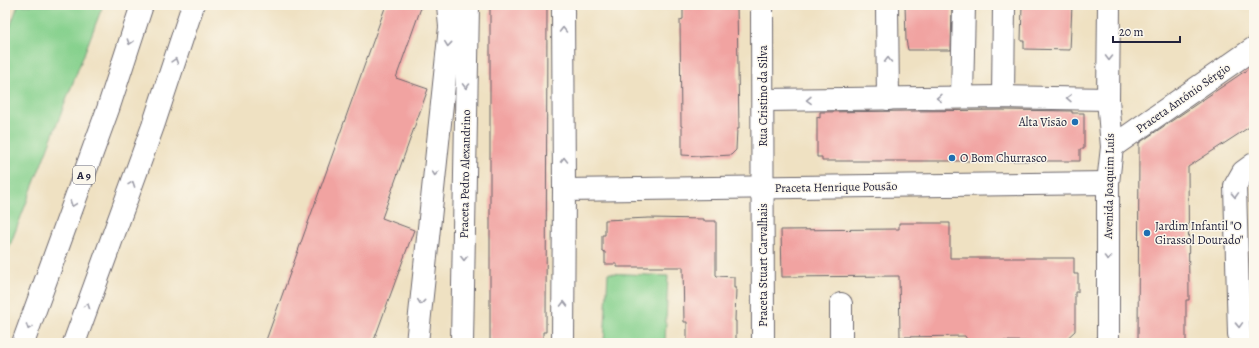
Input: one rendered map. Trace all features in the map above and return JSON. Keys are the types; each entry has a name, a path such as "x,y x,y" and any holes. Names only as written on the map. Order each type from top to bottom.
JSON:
{"main road":[{"name":"A 9","path":"23,343 108,109 142,5"},
{"path":"74,343 153,126 193,5"},
{"path":"417,343 450,27 448,5"},
{"name":"Praceta Pedro Alexandrino","path":"462,343 468,5"},
{"path":"563,5 563,343"},
{"name":"Rua Cristino da Silva","path":"762,5 763,188"},
{"path":"887,5 888,99"},
{"path":"962,97 964,5"},
{"path":"1003,97 1004,5"},
{"name":"Avenida Joaquim Luís","path":"1108,343 1108,183 1112,147 1108,99 1109,5"},
{"name":"Praceta António Sérgio","path":"1112,147 1254,48"},
{"path":"762,100 962,97 1108,99"},
{"path":"1242,343 1239,334 1235,186 1243,172 1254,164"},
{"name":"Praceta Henrique Pousão","path":"564,190 1108,183"},
{"name":"Praceta Stuart Carvalhais","path":"763,188 763,343"},
{"path":"841,304 841,343"}],"green space":[{"path":"18,5 103,5 5,258 5,41"},
{"path":"608,273 668,276 665,343 604,343"}],"building":[{"path":"386,5 422,5 396,78 428,89 382,218 414,230 373,343 265,343"},
{"path":"490,5 547,5 546,332 543,332 543,343 490,343"},
{"path":"683,5 737,5 739,129 737,129 736,150 731,155 699,157 682,155 680,20 683,19"},
{"path":"905,5 952,5 951,50 908,50 906,40"},
{"path":"1022,5 1072,5 1070,50 1024,49 1024,41 1021,41"},
{"path":"1254,65 1254,124 1188,167 1189,300 1186,300 1186,343 1138,343 1139,143"},
{"path":"1003,110 1072,111 1072,113 1084,113 1084,149 1080,149 1080,161 822,161 822,157 817,157 817,117 820,118 820,112"},
{"path":"649,218 704,219 704,221 716,221 716,275 734,277 734,288 736,288 736,343 687,343 687,322 684,322 683,267 617,267 617,264 605,264 605,252 602,251 602,235 605,235 605,220"},
{"path":"899,223 950,223 950,258 1074,258 1074,274 1078,274 1078,292 1075,292 1075,331 1063,342 1004,341 1004,343 969,343 965,336 900,337 899,276 782,277 781,230 899,229"}],"place":[{"name":"Alta Visão","path":"1075,122"},
{"name":"O Bom Churrasco","path":"952,158"},
{"name":"Jardim Infantil \"O Girassol Dourado\"","path":"1147,233"}]}
